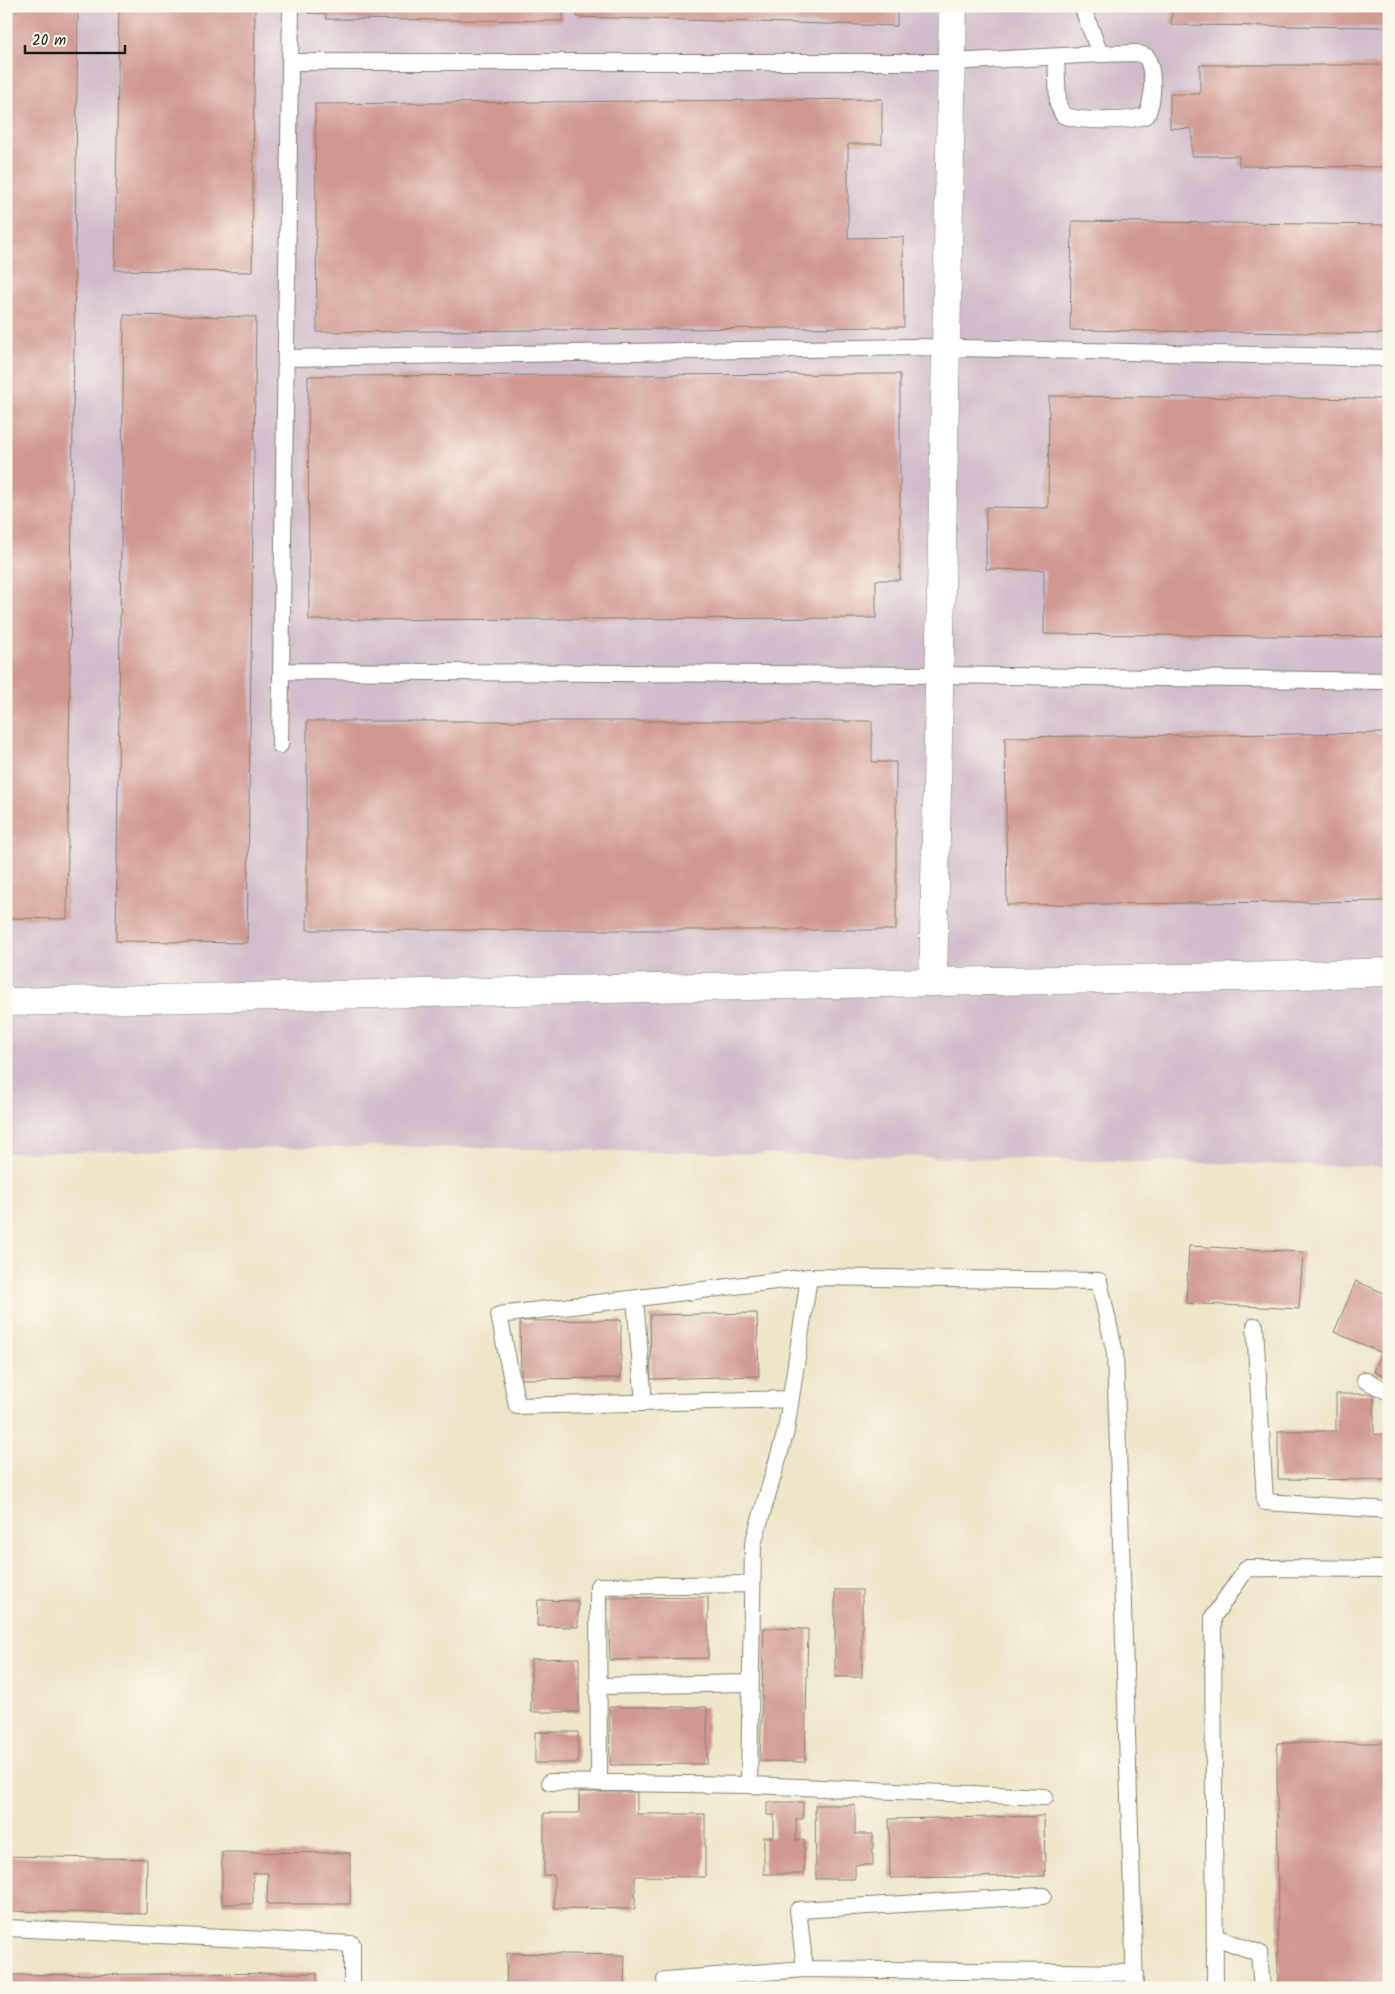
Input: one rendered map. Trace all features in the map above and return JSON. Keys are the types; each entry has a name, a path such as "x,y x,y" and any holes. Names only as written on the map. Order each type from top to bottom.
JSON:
{"street":[{"path":"933,982 953,6"},
{"path":"6,1002 1244,977 1389,972"}],"lane":[{"path":"280,745 291,6"},
{"path":"1082,6 1100,54"},
{"path":"290,62 952,62 1137,53 1147,57 1151,68 1152,104 1147,115 1137,119 1073,119 1063,115 1058,104 1056,57"},
{"path":"286,358 946,347 1389,358"},
{"path":"281,671 939,675 1389,681"},
{"path":"749,1785 753,1544 786,1431 809,1277"},
{"path":"665,1980 805,1969 1135,1980 1115,1353 1099,1281 809,1277 499,1315 517,1406 791,1399"},
{"path":"635,1299 644,1403"},
{"path":"1254,1326 1265,1502 1389,1510"},
{"path":"1365,1380 1389,1392"},
{"path":"1215,1988 1213,1617 1247,1568 1389,1569"},
{"path":"600,1783 598,1586 752,1584"},
{"path":"600,1686 751,1683"},
{"path":"550,1782 749,1785 1046,1797"},
{"path":"805,1969 798,1910 1043,1896"},
{"path":"6,1928 352,1944 352,1988"},
{"path":"1215,1937 1259,1953 1262,1988"}],"shaded area":[{"path":"6,6 1389,6 1389,1167 389,1146 6,1153"}],"building":[{"path":"6,6 78,7 67,919 6,918"},
{"path":"119,6 255,6 252,272 115,270"},
{"path":"308,6 563,6 563,21 326,19 326,14 308,13"},
{"path":"577,6 897,6 897,26 577,17"},
{"path":"1168,6 1389,6 1389,27 1171,25 1172,8 1168,8"},
{"path":"1200,65 1389,65 1389,167 1239,166 1239,156 1192,156 1192,129 1170,128 1170,94 1200,94"},
{"path":"882,99 882,144 848,144 848,238 903,237 904,327 317,332 315,104"},
{"path":"1072,221 1389,225 1389,334 1070,330"},
{"path":"124,315 256,317 247,943 116,941"},
{"path":"900,374 900,580 876,580 876,618 309,620 308,376"},
{"path":"1049,396 1389,399 1389,637 1044,634 1044,570 986,569 986,507 1048,508"},
{"path":"307,721 872,721 872,762 896,762 896,930 307,930"},
{"path":"1389,733 1389,901 1007,905 1005,737"},
{"path":"1189,1246 1303,1252 1299,1309 1186,1303"},
{"path":"1356,1281 1389,1295 1389,1378 1374,1372 1382,1353 1334,1332"},
{"path":"757,1313 759,1376 651,1379 650,1315"},
{"path":"621,1320 621,1378 521,1379 520,1321"},
{"path":"1336,1394 1374,1394 1374,1434 1389,1434 1389,1480 1278,1479 1278,1431 1336,1431"},
{"path":"835,1590 862,1590 862,1677 835,1677"},
{"path":"708,1597 708,1658 610,1660 608,1598"},
{"path":"538,1600 578,1601 578,1627 537,1626"},
{"path":"764,1628 808,1629 805,1762 760,1761"},
{"path":"579,1658 579,1712 531,1712 531,1659"},
{"path":"609,1707 707,1707 707,1764 610,1765"},
{"path":"535,1732 578,1732 578,1763 535,1763"},
{"path":"1277,1743 1389,1743 1389,1988 1278,1988"},
{"path":"579,1792 637,1792 637,1814 705,1814 705,1877 635,1876 635,1909 554,1908 554,1875 544,1875 544,1813 579,1813"},
{"path":"767,1802 803,1802 803,1819 796,1819 796,1840 804,1840 804,1874 764,1874 764,1837 774,1837 774,1815 767,1815"},
{"path":"815,1805 855,1805 855,1834 873,1834 873,1865 855,1865 855,1879 816,1879"},
{"path":"1044,1816 1045,1876 890,1878 889,1819"},
{"path":"222,1852 350,1853 350,1904 267,1904 268,1873 253,1873 253,1904 222,1904"},
{"path":"6,1856 147,1859 146,1914 6,1911"},
{"path":"507,1953 625,1955 624,1988 506,1988"},
{"path":"317,1973 317,1988 6,1988 6,1975"}]}
